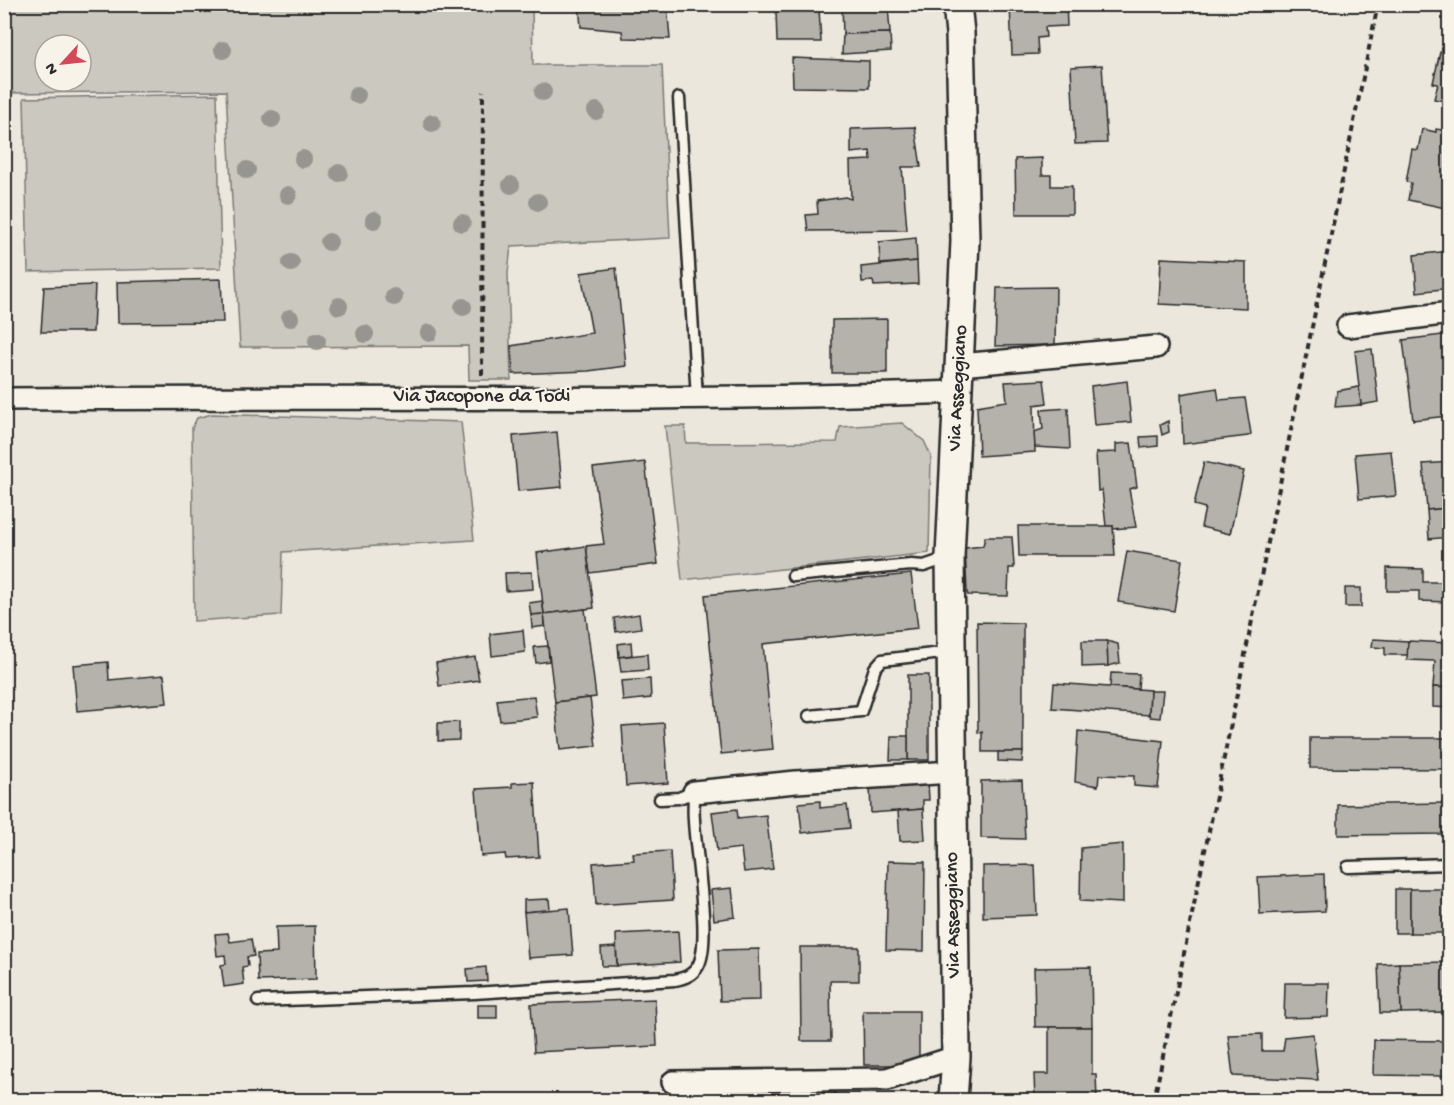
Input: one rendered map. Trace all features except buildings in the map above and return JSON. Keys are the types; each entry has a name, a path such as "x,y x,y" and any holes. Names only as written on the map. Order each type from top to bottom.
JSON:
{"street":[{"name":"Via Asseggiano","path":"952,1101 956,1058 950,557 965,241 960,33 957,4"},
{"path":"1348,326 1449,313"},
{"path":"960,365 1156,347"},
{"name":"Via Jacopone da Todi","path":"4,399 697,398 959,392"},
{"path":"694,792 796,782 952,772"},
{"name":"Via Asseggiano","path":"956,1058 970,1101"},
{"path":"673,1082 887,1079 956,1058"}],"lane":[{"path":"679,98 697,398"},
{"path":"793,576 911,565 924,566 950,557"},
{"path":"809,716 861,711 875,668 882,660 950,652"},
{"path":"258,1001 474,993 675,980 688,976 698,967 704,935 694,819 694,792 679,798 660,798"},
{"path":"1348,867 1449,864"}],"path":[{"path":"1154,1101 1378,4"},
{"path":"482,380 483,91"}],"shaded area":[{"path":"4,5 532,5 533,65 662,65 670,238 511,246 508,273 511,380 469,380 468,346 240,347 226,91 93,92 93,33 33,33 33,93 10,93"},
{"path":"217,94 221,268 28,272 24,98"},
{"path":"212,414 461,422 474,540 283,552 281,615 194,621 192,428 197,418"},
{"path":"902,423 924,441 931,456 929,553 682,580 665,426 685,426 686,443 837,442 840,427"}]}
